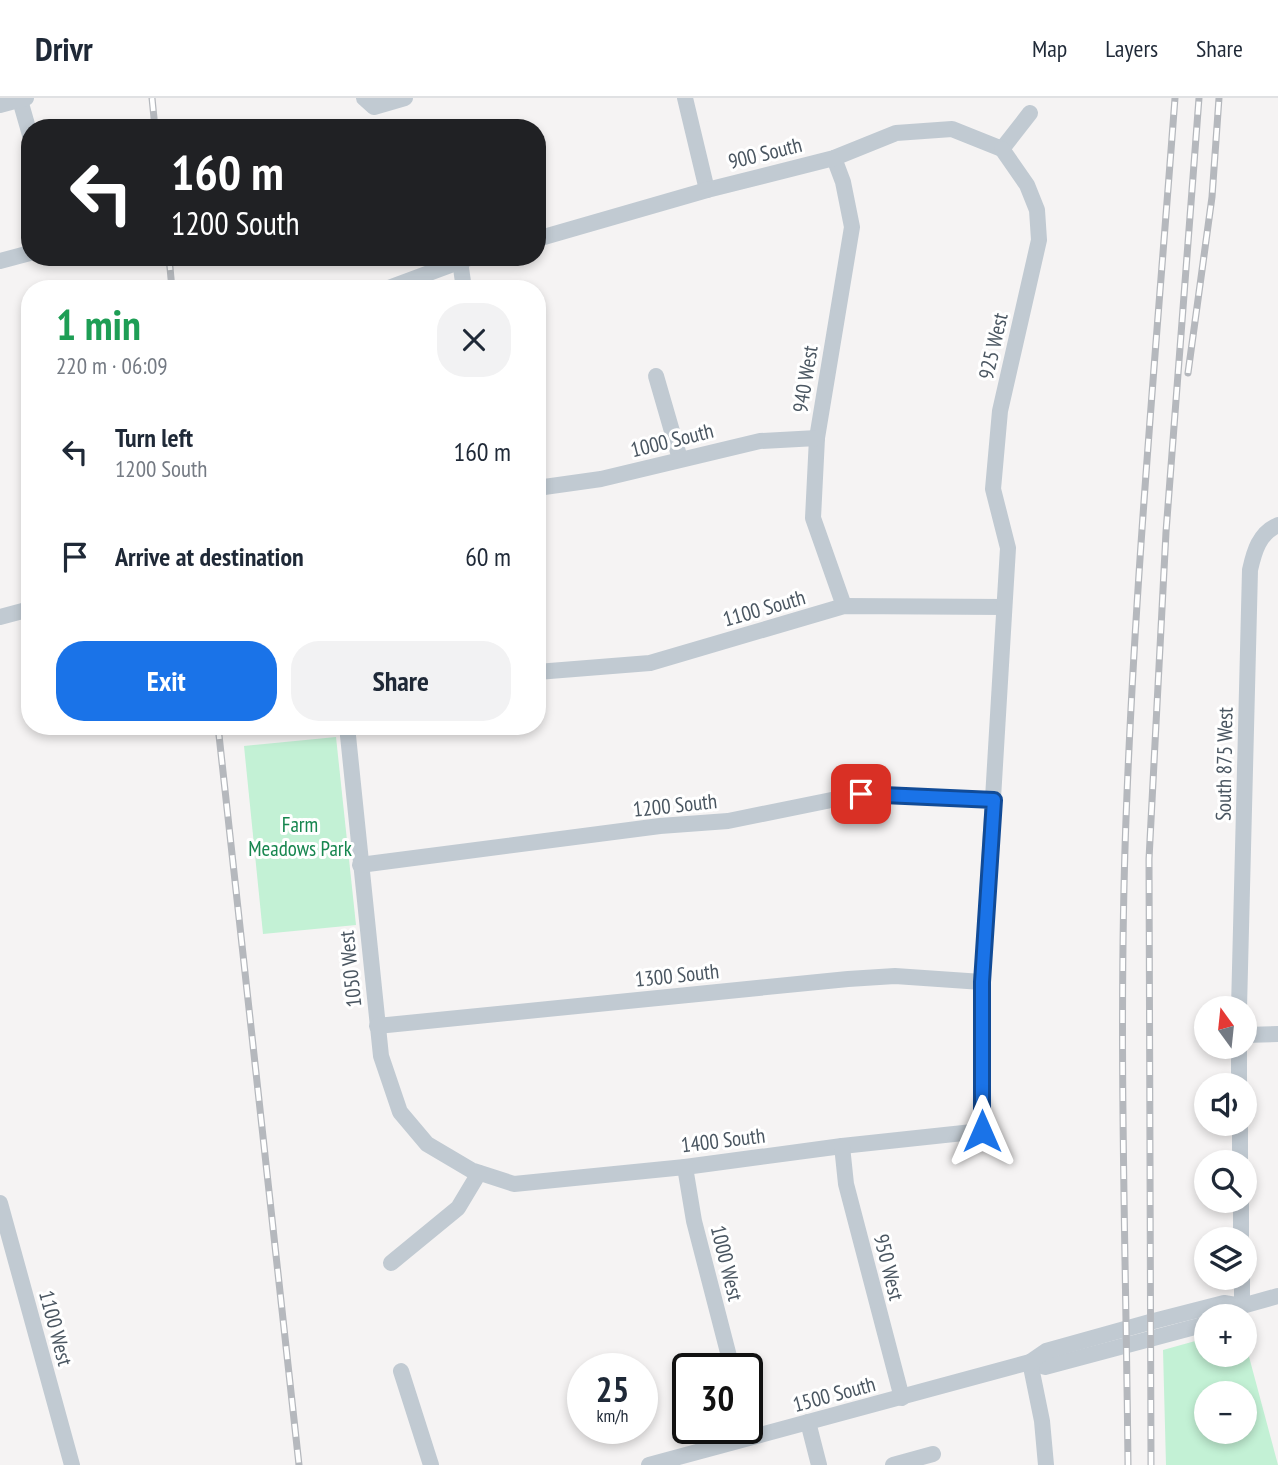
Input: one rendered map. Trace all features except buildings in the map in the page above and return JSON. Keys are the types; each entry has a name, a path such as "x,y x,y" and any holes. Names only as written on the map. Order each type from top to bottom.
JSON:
{"street":[{"path":"364,98 374,107 405,98"},
{"path":"685,98 706,190"},
{"path":"0,105 23,99 27,119"},
{"path":"1002,149 1030,113"},
{"name":"900 South","path":"546,236 706,190 834,158 896,133 952,129 1002,149"},
{"name":"925 West","path":"994,800 1008,548 993,489 1000,411 1039,240 1037,210 1027,185 1002,149"},
{"name":"940 West","path":"834,158 843,182 852,227 817,438 813,518 844,606"},
{"path":"0,261 21,255"},
{"path":"410,280 447,266"},
{"path":"656,376 680,459"},
{"name":"1000 South","path":"546,487 601,479 760,441 817,438"},
{"name":"South 875 West","path":"1239,996 1250,570 1255,547 1274,526"},
{"name":"1100 South","path":"546,671 650,663 844,606 1004,614"},
{"path":"0,617 21,611"},
{"name":"1050 West","path":"348,735 381,1056 400,1112 426,1144 475,1171"},
{"name":"1200 South","path":"360,865 660,826 728,821 861,794 994,800"},
{"path":"982,982 994,800"},
{"name":"1300 South","path":"377,1026 848,979 895,976 982,982"},
{"name":"1400 South","path":"475,1171 514,1184 685,1167 982,1131 982,982"},
{"path":"1257,1035 1278,1034"},
{"name":"950 West","path":"842,1146 846,1184 902,1398"},
{"name":"1000 West","path":"685,1167 694,1222 728,1353"},
{"path":"391,1263 458,1208 475,1171"},
{"name":"1100 West","path":"0,1203 72,1465"},
{"name":"1500 South","path":"1256,1304 1278,1296"},
{"name":"1500 South","path":"763,1430 808,1422 902,1398 1030,1362 1046,1351 1194,1311"},
{"name":"1500 South","path":"1030,1362 1045,1367 1194,1327"},
{"path":"1030,1362 1042,1421 1046,1465"},
{"path":"401,1371 431,1465"},
{"path":"808,1422 819,1465"},
{"name":"1500 South","path":"649,1465 713,1444"},
{"path":"893,1465 933,1454"}],"green space":[{"name":"Farm Meadows Park","path":"336,737 356,925 263,934 244,746"},
{"path":"1194,1341 1194,1367 1252,1367 1256,1381 1194,1381 1194,1444 1257,1444 1257,1387 1278,1465 1166,1465 1163,1350"}],"railway":[{"path":"152,98 154,119"},
{"path":"1128,1465 1123,1061 1126,819 1141,548 1175,98"},
{"path":"1151,1465 1149,859 1166,532 1199,98"},
{"path":"1188,373 1212,197 1219,98"},
{"path":"170,266 171,280"},
{"path":"219,735 299,1465"}],"route":[{"path":"861,794 994,800 982,982 982,1131"}]}
